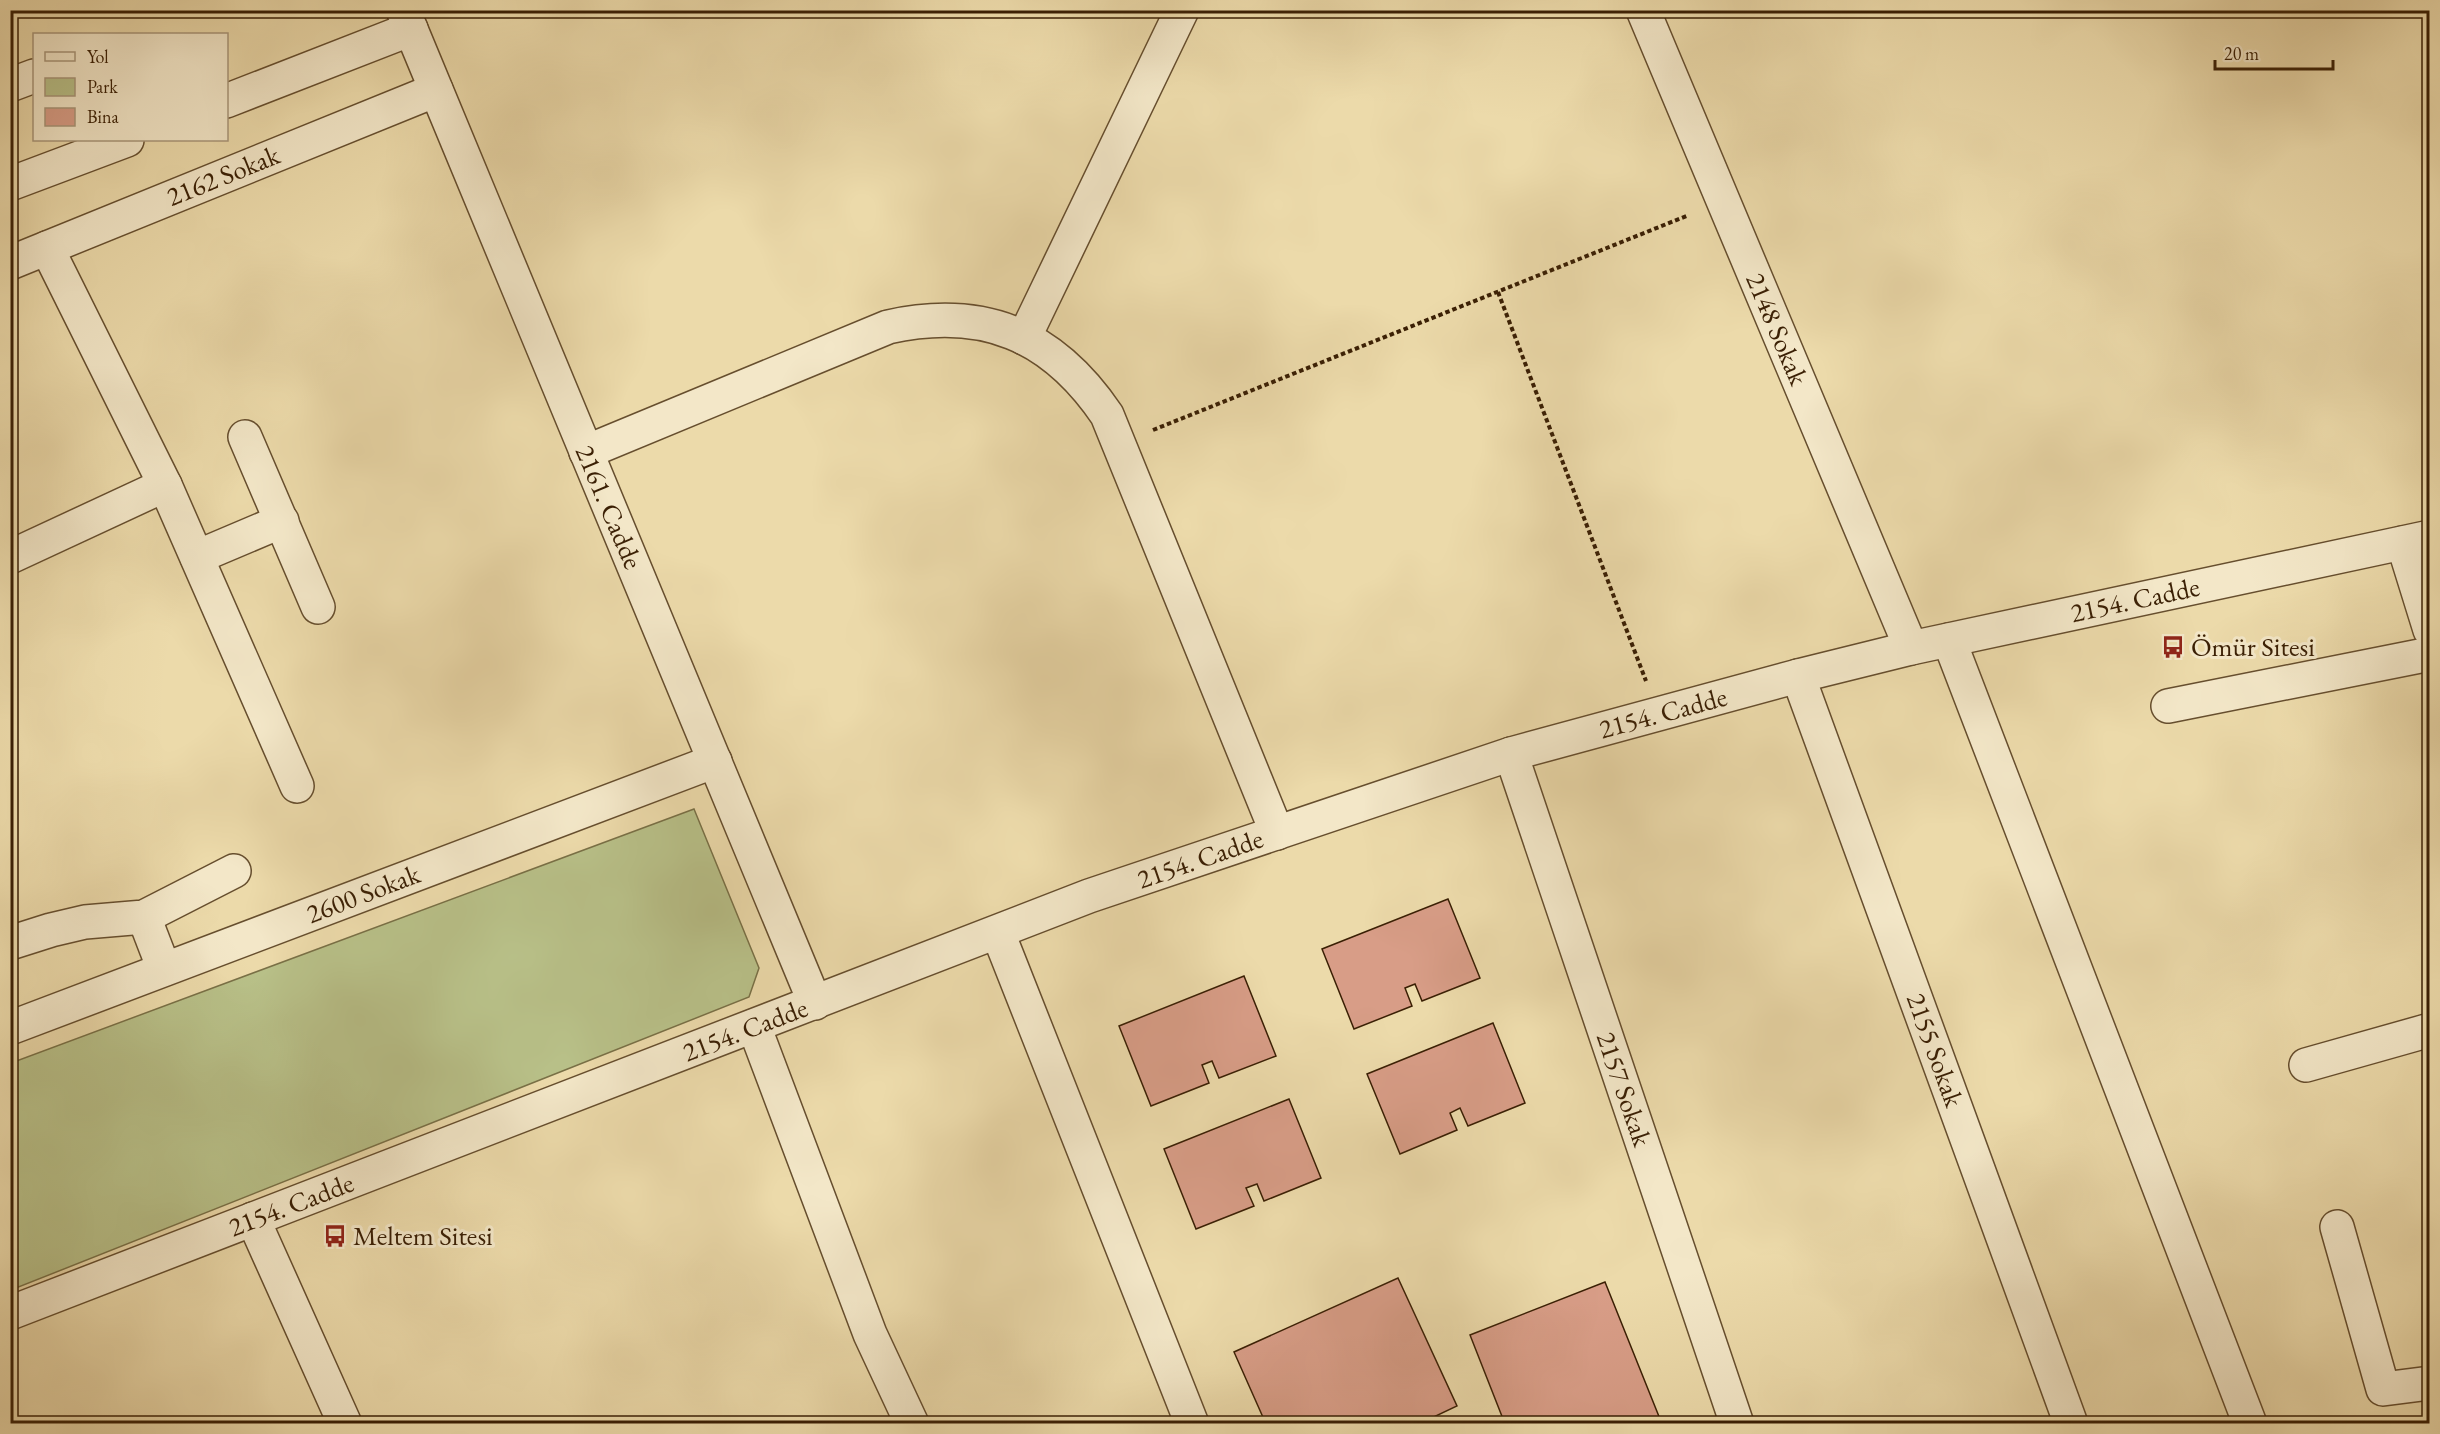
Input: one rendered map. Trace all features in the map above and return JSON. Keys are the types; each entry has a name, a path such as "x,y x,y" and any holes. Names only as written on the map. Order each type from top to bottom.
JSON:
{"street":[{"path":"1024,338 1182,10"},
{"name":"2148 Sokak","path":"1643,10 1911,648"},
{"path":"228,100 407,20"},
{"name":"2161. Cadde","path":"407,20 815,1003"},
{"path":"10,85 33,76"},
{"name":"2162 Sokak","path":"10,263 436,90"},
{"path":"10,184 124,141"},
{"path":"47,249 165,485 297,786"},
{"path":"586,452 888,327 915,321 943,319 971,321 1024,338 1049,352 1072,370 1107,415 1277,833"},
{"path":"245,437 318,607"},
{"path":"10,557 165,485"},
{"path":"197,557 282,521"},
{"path":"2416,540 2430,630"},
{"name":"2154. Cadde","path":"10,1313 1089,896 1511,754 1798,676 1911,648 2416,540"},
{"path":"1949,640 2250,1424"},
{"path":"2168,706 2430,654"},
{"name":"2155 Sokak","path":"1798,676 2071,1424"},
{"name":"2157 Sokak","path":"1511,754 1737,1424"},
{"name":"2600 Sokak","path":"10,1028 715,761"},
{"path":"10,943 85,922 144,917 234,872"},
{"path":"144,917 164,969"},
{"path":"998,933 1192,1424"},
{"path":"754,1026 870,1334 912,1424"},
{"path":"2306,1065 2430,1030"},
{"path":"253,1219 345,1424"},
{"path":"2337,1227 2383,1389 2430,1383"}],"path":[{"path":"1119,444 1724,201"},
{"path":"1497,292 1659,714"}],"green space":[{"path":"694,809 759,968 749,997 11,1290 11,1063"}],"building":[{"path":"1448,899 1480,978 1422,1001 1415,984 1405,988 1412,1006 1354,1029 1322,949"},
{"path":"1244,976 1276,1056 1219,1078 1212,1061 1202,1065 1209,1083 1151,1106 1119,1026"},
{"path":"1493,1023 1525,1103 1468,1126 1460,1108 1450,1113 1457,1130 1400,1154 1367,1074"},
{"path":"1289,1099 1321,1178 1264,1201 1257,1184 1246,1188 1254,1206 1196,1229 1164,1149"},
{"path":"1398,1278 1457,1406 1419,1424 1266,1424 1234,1352"},
{"path":"1605,1282 1662,1424 1505,1424 1470,1335"}],"place":[{"name":"Ömür Sitesi","path":"2173,647"},
{"name":"Meltem Sitesi","path":"335,1236"}]}
